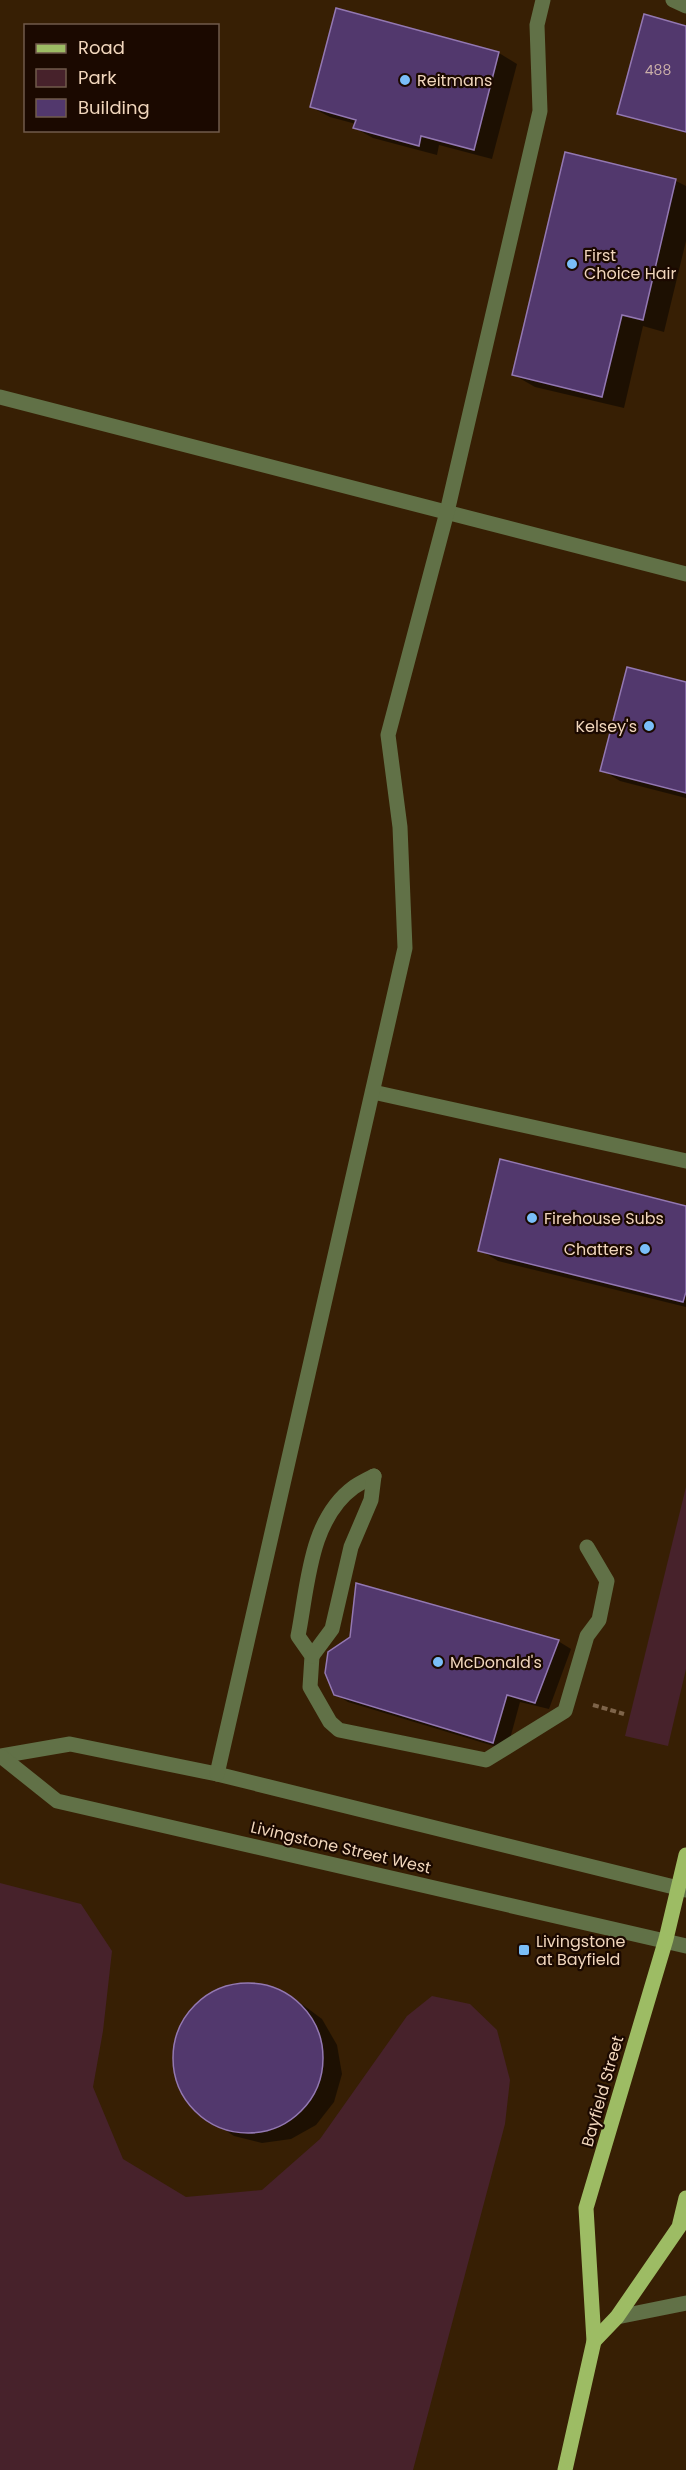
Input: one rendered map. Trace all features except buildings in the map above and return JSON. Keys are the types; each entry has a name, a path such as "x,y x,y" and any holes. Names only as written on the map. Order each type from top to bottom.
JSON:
{"main road":[{"name":"Bayfield Street","path":"565,2470 594,2341 586,2208 682,1889 686,1855"},
{"path":"594,2341 617,2317 679,2227 686,2198"}],"street":[{"path":"217,1774 405,948 400,827 388,735 447,512 540,111 537,25 543,0"},
{"path":"673,0 686,6"},
{"path":"0,397 686,574"},
{"path":"373,1092 686,1161"},
{"path":"312,1656 298,1636 318,1536 329,1513 353,1487 374,1476 371,1500 351,1547 332,1629 312,1656 310,1687 330,1722 339,1730 486,1760 565,1711 587,1636 599,1620 607,1581 587,1547"},
{"name":"Livingstone Street West","path":"1,1756 70,1744 217,1774 682,1889"},
{"name":"Livingstone Street West","path":"1,1756 57,1801 686,1946"},
{"path":"617,2317 686,2303"}],"green space":[{"path":"686,1487 686,1669 668,1746 625,1736"},
{"path":"0,1883 81,1904 112,1951 103,2031 93,2087 123,2159 186,2197 262,2190 320,2139 407,2016 432,1996 470,2004 497,2030 510,2080 505,2124 413,2470 0,2470"}],"place":[{"name":"Reitmans","path":"405,80"},
{"name":"First Choice Hair","path":"572,264"},
{"name":"Kelsey's","path":"649,726"},
{"name":"Firehouse Subs","path":"532,1218"},
{"name":"Chatters","path":"645,1249"},
{"name":"McDonald's","path":"438,1662"},
{"name":"Livingstone at Bayfield","path":"524,1950"}]}
